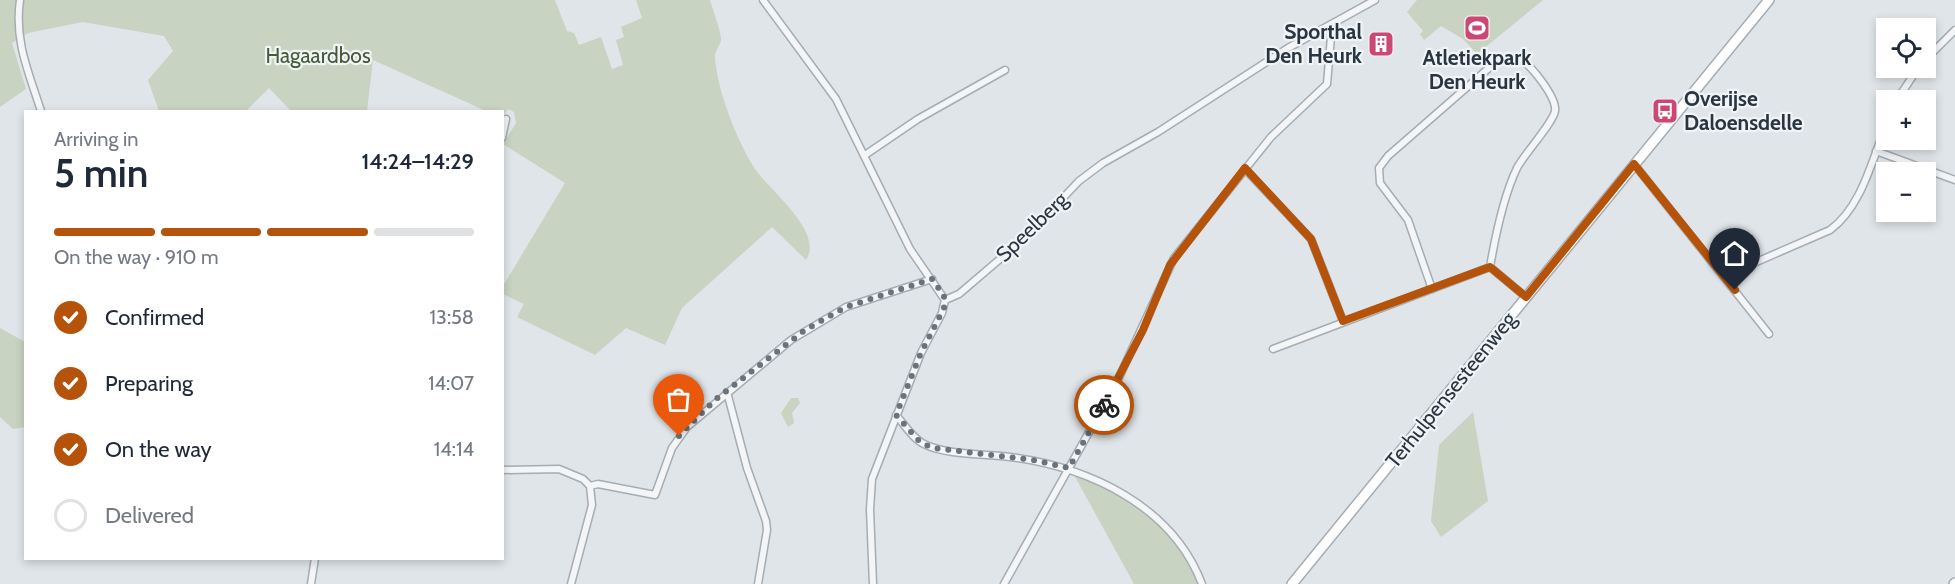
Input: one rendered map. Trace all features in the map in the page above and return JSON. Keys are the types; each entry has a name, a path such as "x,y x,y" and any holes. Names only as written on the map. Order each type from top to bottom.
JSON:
{"main road":[{"name":"Terhulpensesteenweg","path":"1292,584 1769,0"}],"street":[{"path":"20,0 17,22 24,66 41,110"},
{"path":"763,0 836,99 910,249 945,300 942,313 921,353 896,415 871,486 873,584"},
{"name":"Speelberg","path":"945,300 959,294 1027,236 1079,181 1103,163 1158,132 1288,48 1375,0"},
{"path":"1004,584 1143,330 1170,265 1245,168 1280,128 1327,84 1332,25"},
{"path":"1936,48 1955,30"},
{"path":"1432,289 1408,220 1380,183 1379,168 1388,156 1497,61 1510,58 1526,63 1551,95 1556,107 1552,120 1532,144 1516,170 1490,267"},
{"path":"865,155 918,119 1005,70"},
{"path":"504,136 506,119"},
{"path":"1724,276 1830,230 1844,220 1854,205 1876,151 1955,180"},
{"path":"1634,164 1769,334"},
{"path":"1245,168 1311,239 1343,321"},
{"path":"1490,267 1526,297"},
{"path":"1273,349 1490,267"},
{"path":"590,486 598,484 655,495 666,460 679,436 694,419 791,340 846,307 932,279"},
{"path":"727,392 747,468 766,521 767,530 758,584"},
{"path":"896,415 920,442 933,448 1033,460 1069,468 1107,484 1157,520 1186,553 1202,584"},
{"path":"504,470 559,470 583,478 590,486 592,505 571,584"},
{"path":"311,584 315,560"}],"green space":[{"name":"Hagaardbos","path":"0,0 555,0 567,31 574,33 579,45 601,37 612,69 623,65 616,40 624,37 621,27 642,18 636,0 710,0 721,37 715,55 719,84 734,128 753,166 801,224 808,236 810,249 806,260 772,227 682,308 665,345 626,328 595,355 517,317 524,304 504,294 504,284 565,183 504,145 516,123 514,112 508,109 504,115 504,110 484,110 373,60 367,110 290,110 269,88 247,110 159,110 148,80 173,51 164,36 83,22 28,33 12,43 26,89 0,107"},
{"name":"Atletiekpark Den Heurk","path":"1417,0 1543,0 1477,54 1463,39 1441,26 1424,40 1420,34 1423,31 1407,12"},
{"path":"0,328 24,341 24,427 13,429 0,417"},
{"path":"791,398 798,398 800,403 792,413 794,423 788,427 781,413"},
{"path":"1473,412 1488,501 1441,537 1431,521 1439,445"},
{"path":"1073,473 1096,482 1148,516 1181,552 1200,584 1134,584"}],"way so far":[{"path":"679,436 715,400 805,330 846,307 932,279 944,296 944,308 921,353 896,415 920,442 933,448 1033,460 1069,468 1104,405"}],"place":[{"name":"Atletiekpark Den Heurk","path":"1477,28"},
{"name":"Sporthal Den Heurk","path":"1381,44"},
{"name":"Overijse Daloensdelle","path":"1665,111"}],"route":[{"path":"1104,405 1143,330 1170,265 1245,168 1311,239 1343,321 1490,267 1526,297 1634,164 1735,290"}]}
